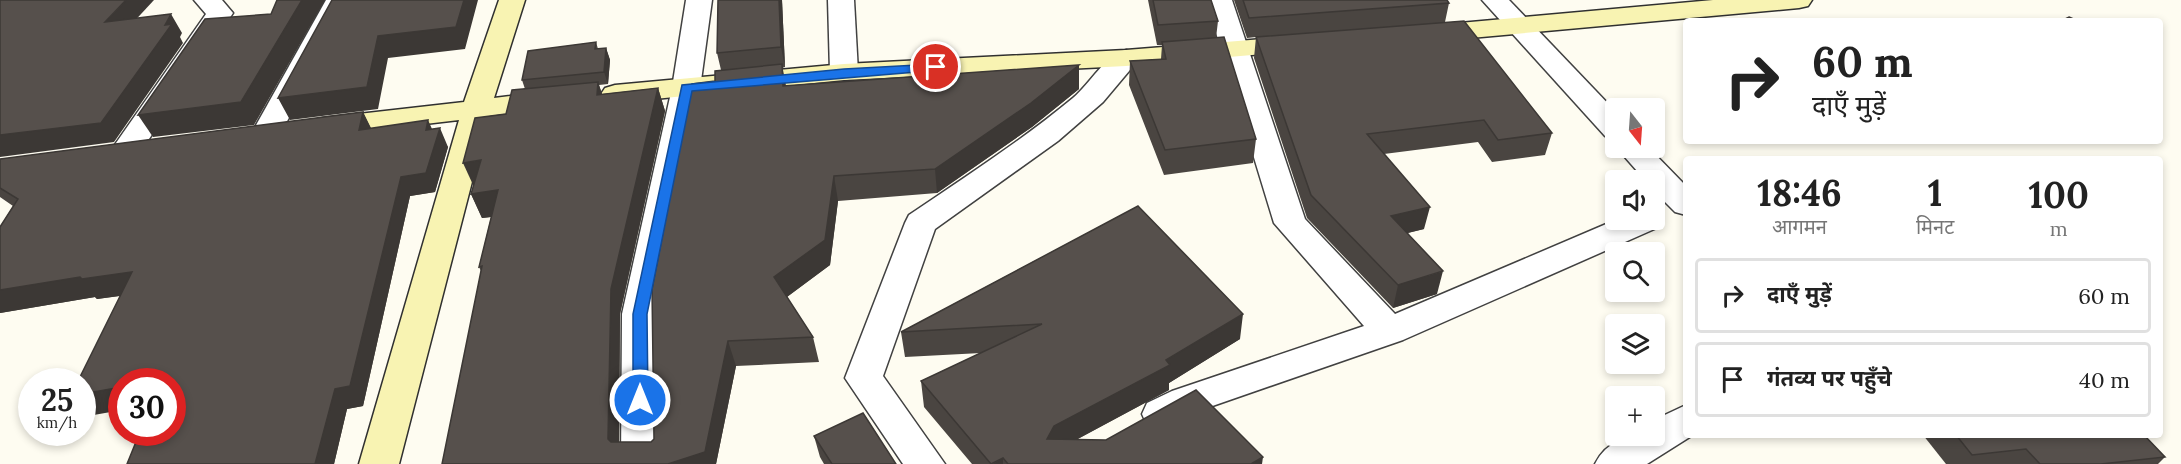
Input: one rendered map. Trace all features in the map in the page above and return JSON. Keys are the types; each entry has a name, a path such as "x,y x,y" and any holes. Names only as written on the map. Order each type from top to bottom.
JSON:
{"street":[{"path":"157,149 112,154 220,13 207,0"},
{"path":"339,0 256,136 477,107 844,72 1126,58 1330,41"},
{"path":"379,464 477,107 512,0"},
{"path":"641,464 640,314 687,88 699,0"},
{"path":"841,0 844,72"},
{"path":"1219,0 1237,49 1290,223 1390,331"},
{"path":"1495,0 1605,118"},
{"path":"1401,36 1799,0"},
{"path":"925,464 864,378 921,223 1047,135 1093,96 1126,58"},
{"path":"1641,158 1683,202"},
{"path":"1665,212 1683,205"},
{"path":"1133,430 1185,401 1390,331 1622,230"},
{"path":"1615,464 1683,422"}],"building":[{"path":"0,0 126,0 105,22 171,14 165,25 172,24 101,123 0,135"},
{"path":"277,0 302,0 241,102 138,115 205,19 271,14"},
{"path":"332,0 464,0 456,27 378,36 367,87 278,98"},
{"path":"718,0 779,0 781,47 717,53"},
{"path":"1153,0 1211,0 1218,21 1158,25"},
{"path":"1243,0 1447,0 1449,3 1249,18"},
{"path":"1464,21 1552,133 1498,140 1484,120 1367,134 1430,207 1391,216 1443,271 1398,285 1311,195 1256,37"},
{"path":"1224,37 1256,139 1165,150 1130,61 1166,59 1162,42"},
{"path":"596,42 595,49 606,48 604,72 522,80 528,51"},
{"path":"782,64 783,86 1079,65 1031,103 935,169 834,176 825,240 774,277 813,337 728,341 705,452 668,464 442,464 482,266 479,267 498,190 471,194 481,160 463,163 475,118 506,114 512,90 598,82 597,95 658,88 611,289 608,439 611,442 651,442 654,439 652,289 692,84 715,81 715,71"},
{"path":"363,112 359,130 428,120 426,130 440,128 426,173 401,177 350,386 335,389 315,464 127,464 134,446 186,446 186,368 108,368 108,389 96,392 96,368 84,368 132,272 82,279 80,277 0,290 0,227 18,199 0,188 0,159"},
{"path":"1138,206 1243,314 1166,360 1170,365 1054,426 1047,439 1106,440 1196,390 1263,457 1251,464 1008,464 1003,458 991,464 921,381 1042,324 901,332"},
{"path":"863,413 896,464 832,464 814,436"},
{"path":"1958,438 2147,438 2165,457 2101,464 2040,464 2026,449 1972,455"}],"route":[{"path":"640,400 640,314 687,88 844,72 936,67"}]}
